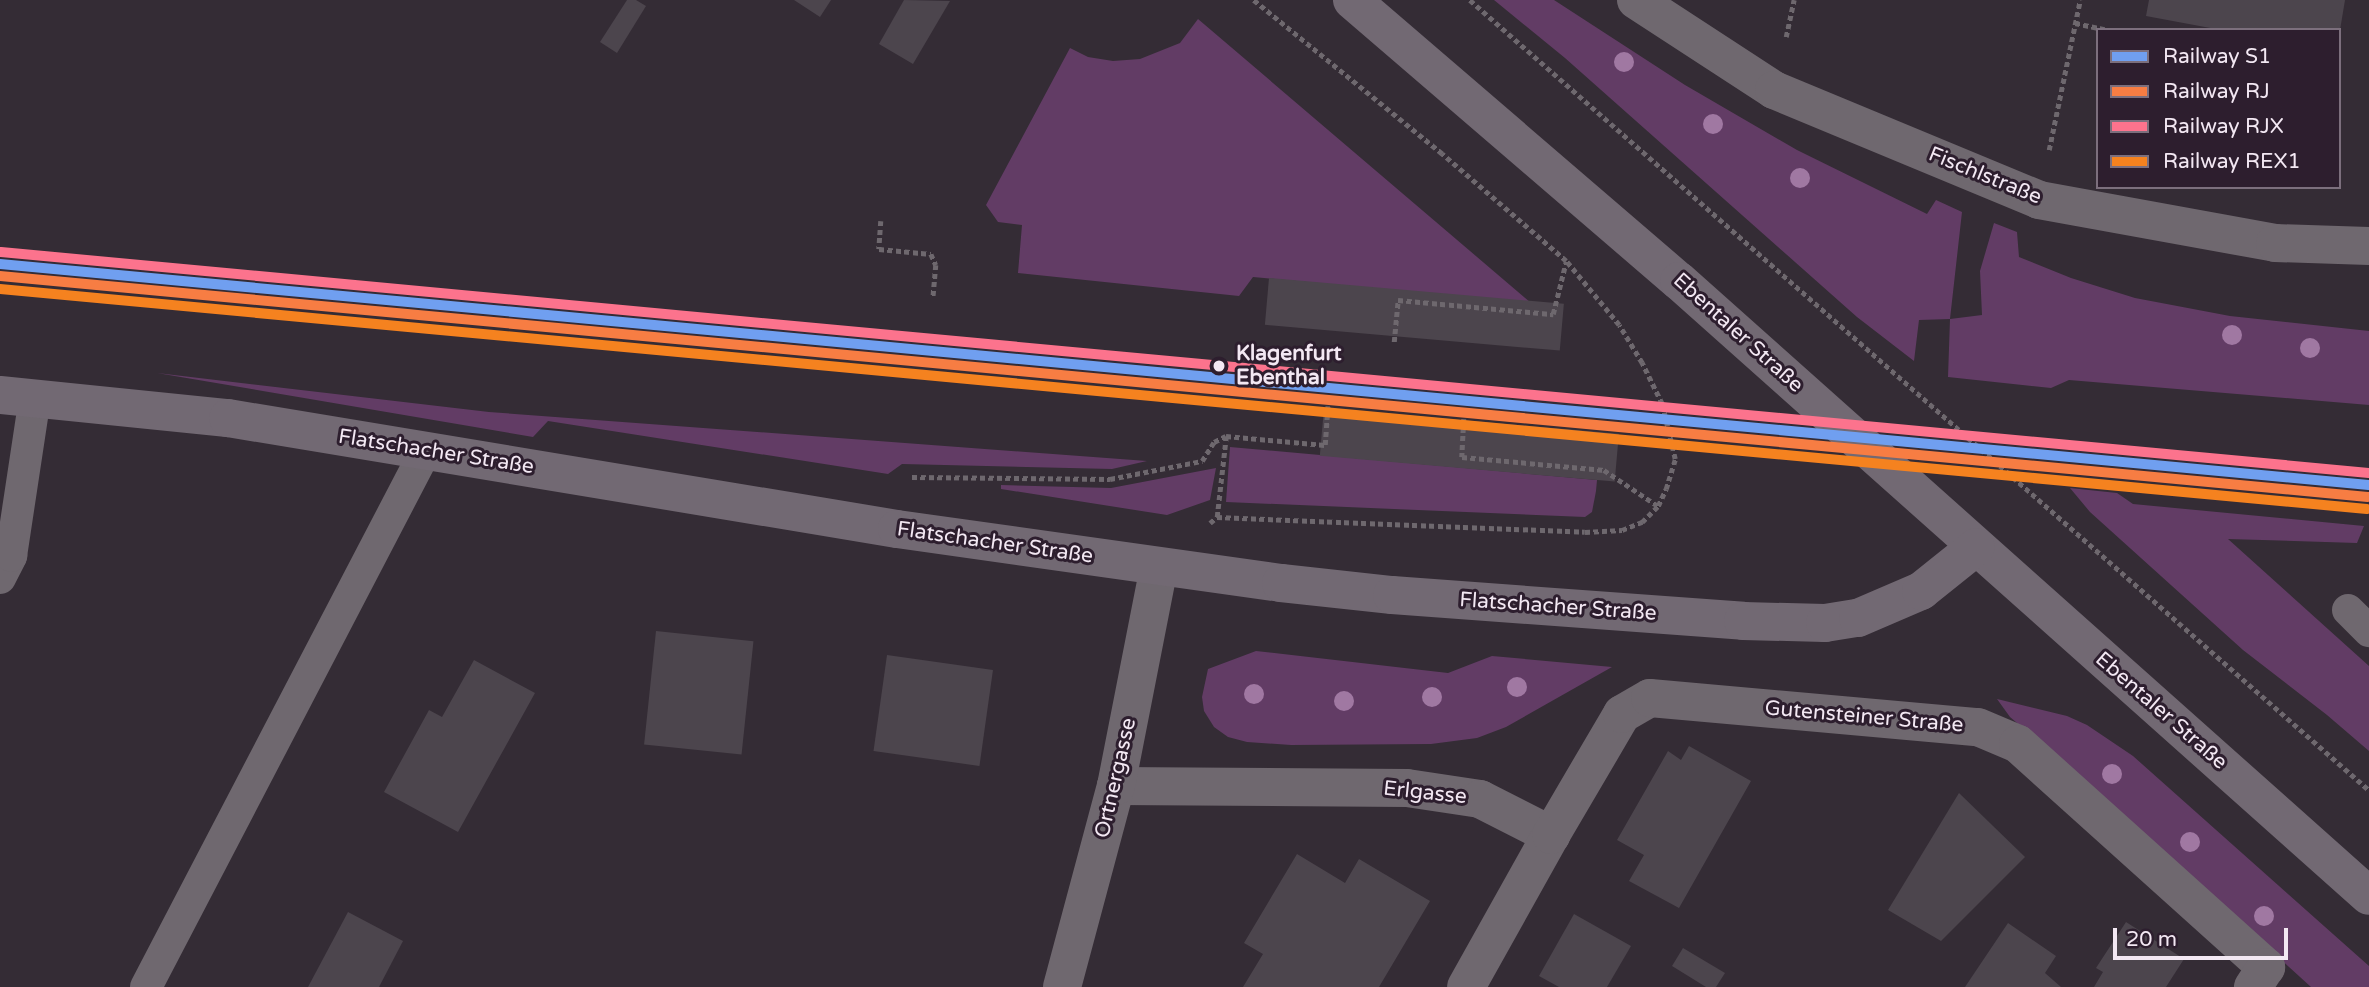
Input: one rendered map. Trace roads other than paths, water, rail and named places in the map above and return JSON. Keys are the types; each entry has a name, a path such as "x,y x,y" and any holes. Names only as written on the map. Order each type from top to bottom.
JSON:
{"street":[{"name":"Ebentaler Straße","path":"1352,0 1679,281 2369,896"},
{"name":"Fischlstraße","path":"1636,0 1774,90 2039,200 2275,243 2369,246"},
{"name":"Flatschacher Straße","path":"17,396 228,418 910,531 1159,567 1392,595 1743,621 1825,623 1858,618 1921,591 1976,547"},
{"name":"Ortnergasse","path":"1062,987 1116,786 1159,567"},
{"name":"Gutensteiner Straße","path":"1551,835 1622,714 1650,698 1978,727 2018,744 2266,967 2253,987"},
{"name":"Erlgasse","path":"1116,786 1407,788 1480,799 1551,835"},
{"path":"1466,987 1551,835"}],"lane":[{"path":"0,578 11,556 17,396"},
{"path":"146,987 426,450"}],"rail line":[{"name":"RJX","path":"1,252 2369,473"},
{"name":"S1","path":"0,264 2369,485"},
{"name":"RJ","path":"0,276 2368,497"},
{"name":"REX1","path":"0,289 2367,509"}],"place":[{"name":"Klagenfurt Ebenthal","path":"1219,366"}]}
